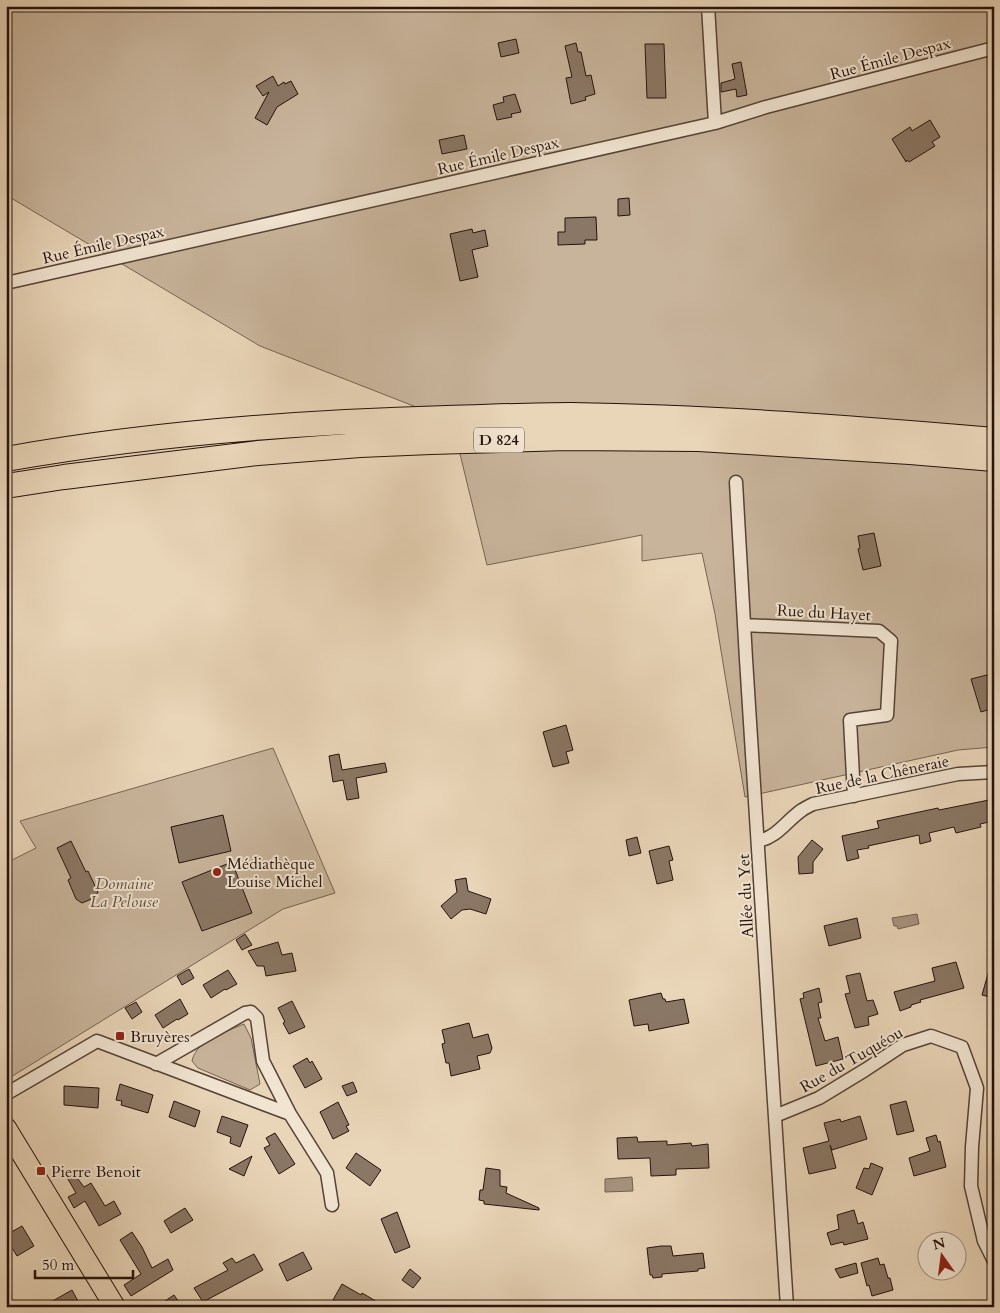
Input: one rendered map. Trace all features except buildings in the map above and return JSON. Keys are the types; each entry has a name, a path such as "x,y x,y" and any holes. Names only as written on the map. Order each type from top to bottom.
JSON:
{"highway":[{"name":"D 824","path":"6,458 70,448 290,425 359,421 569,415 774,422 994,440"},
{"path":"6,446 124,430 221,431"},
{"name":"D 824","path":"6,486 258,453 360,445 566,438 699,439 994,459"},
{"path":"6,500 155,466"}],"main road":[{"path":"6,1128 115,1307"}],"street":[{"path":"708,6 715,123"},
{"name":"Rue Émile Despax","path":"6,283 715,123 766,107 994,48"},
{"name":"Allée du Yet","path":"736,482 787,1307"},
{"name":"Rue du Hayet","path":"744,624 879,631 891,642 887,715 850,720 854,796"},
{"name":"Rue de la Chêneraie","path":"758,841 767,839 784,827 801,811 813,804 958,774 994,772"},
{"path":"156,1064 245,1012 251,1012 257,1018 263,1061 290,1114 327,1173 332,1205"},
{"name":"Rue du Tuquéou","path":"775,1116 819,1098 903,1045 931,1036 962,1047 977,1088 971,1186 984,1241 994,1261"},
{"path":"6,1094 98,1041 290,1114"}],"green space":[{"path":"6,6 994,6 994,747 958,750 745,797 715,614 702,553 642,561 642,535 487,565 452,421 260,346 6,195"},
{"name":"Domaine La Pelouse","path":"273,748 335,893 283,909 6,1080 6,863 36,848 20,821"},
{"path":"244,1024 251,1038 260,1084 250,1090 198,1068 192,1061 193,1056 201,1046"}],"shaded area":[{"path":"917,914 919,924 898,929 897,926 894,926 892,918"},
{"path":"632,1177 633,1191 605,1192 605,1179"}],"place":[{"name":"Médiathèque Louise Michel","path":"217,872"},
{"name":"Bruyères","path":"120,1036"},
{"name":"Pierre Benoit","path":"41,1171"}]}
